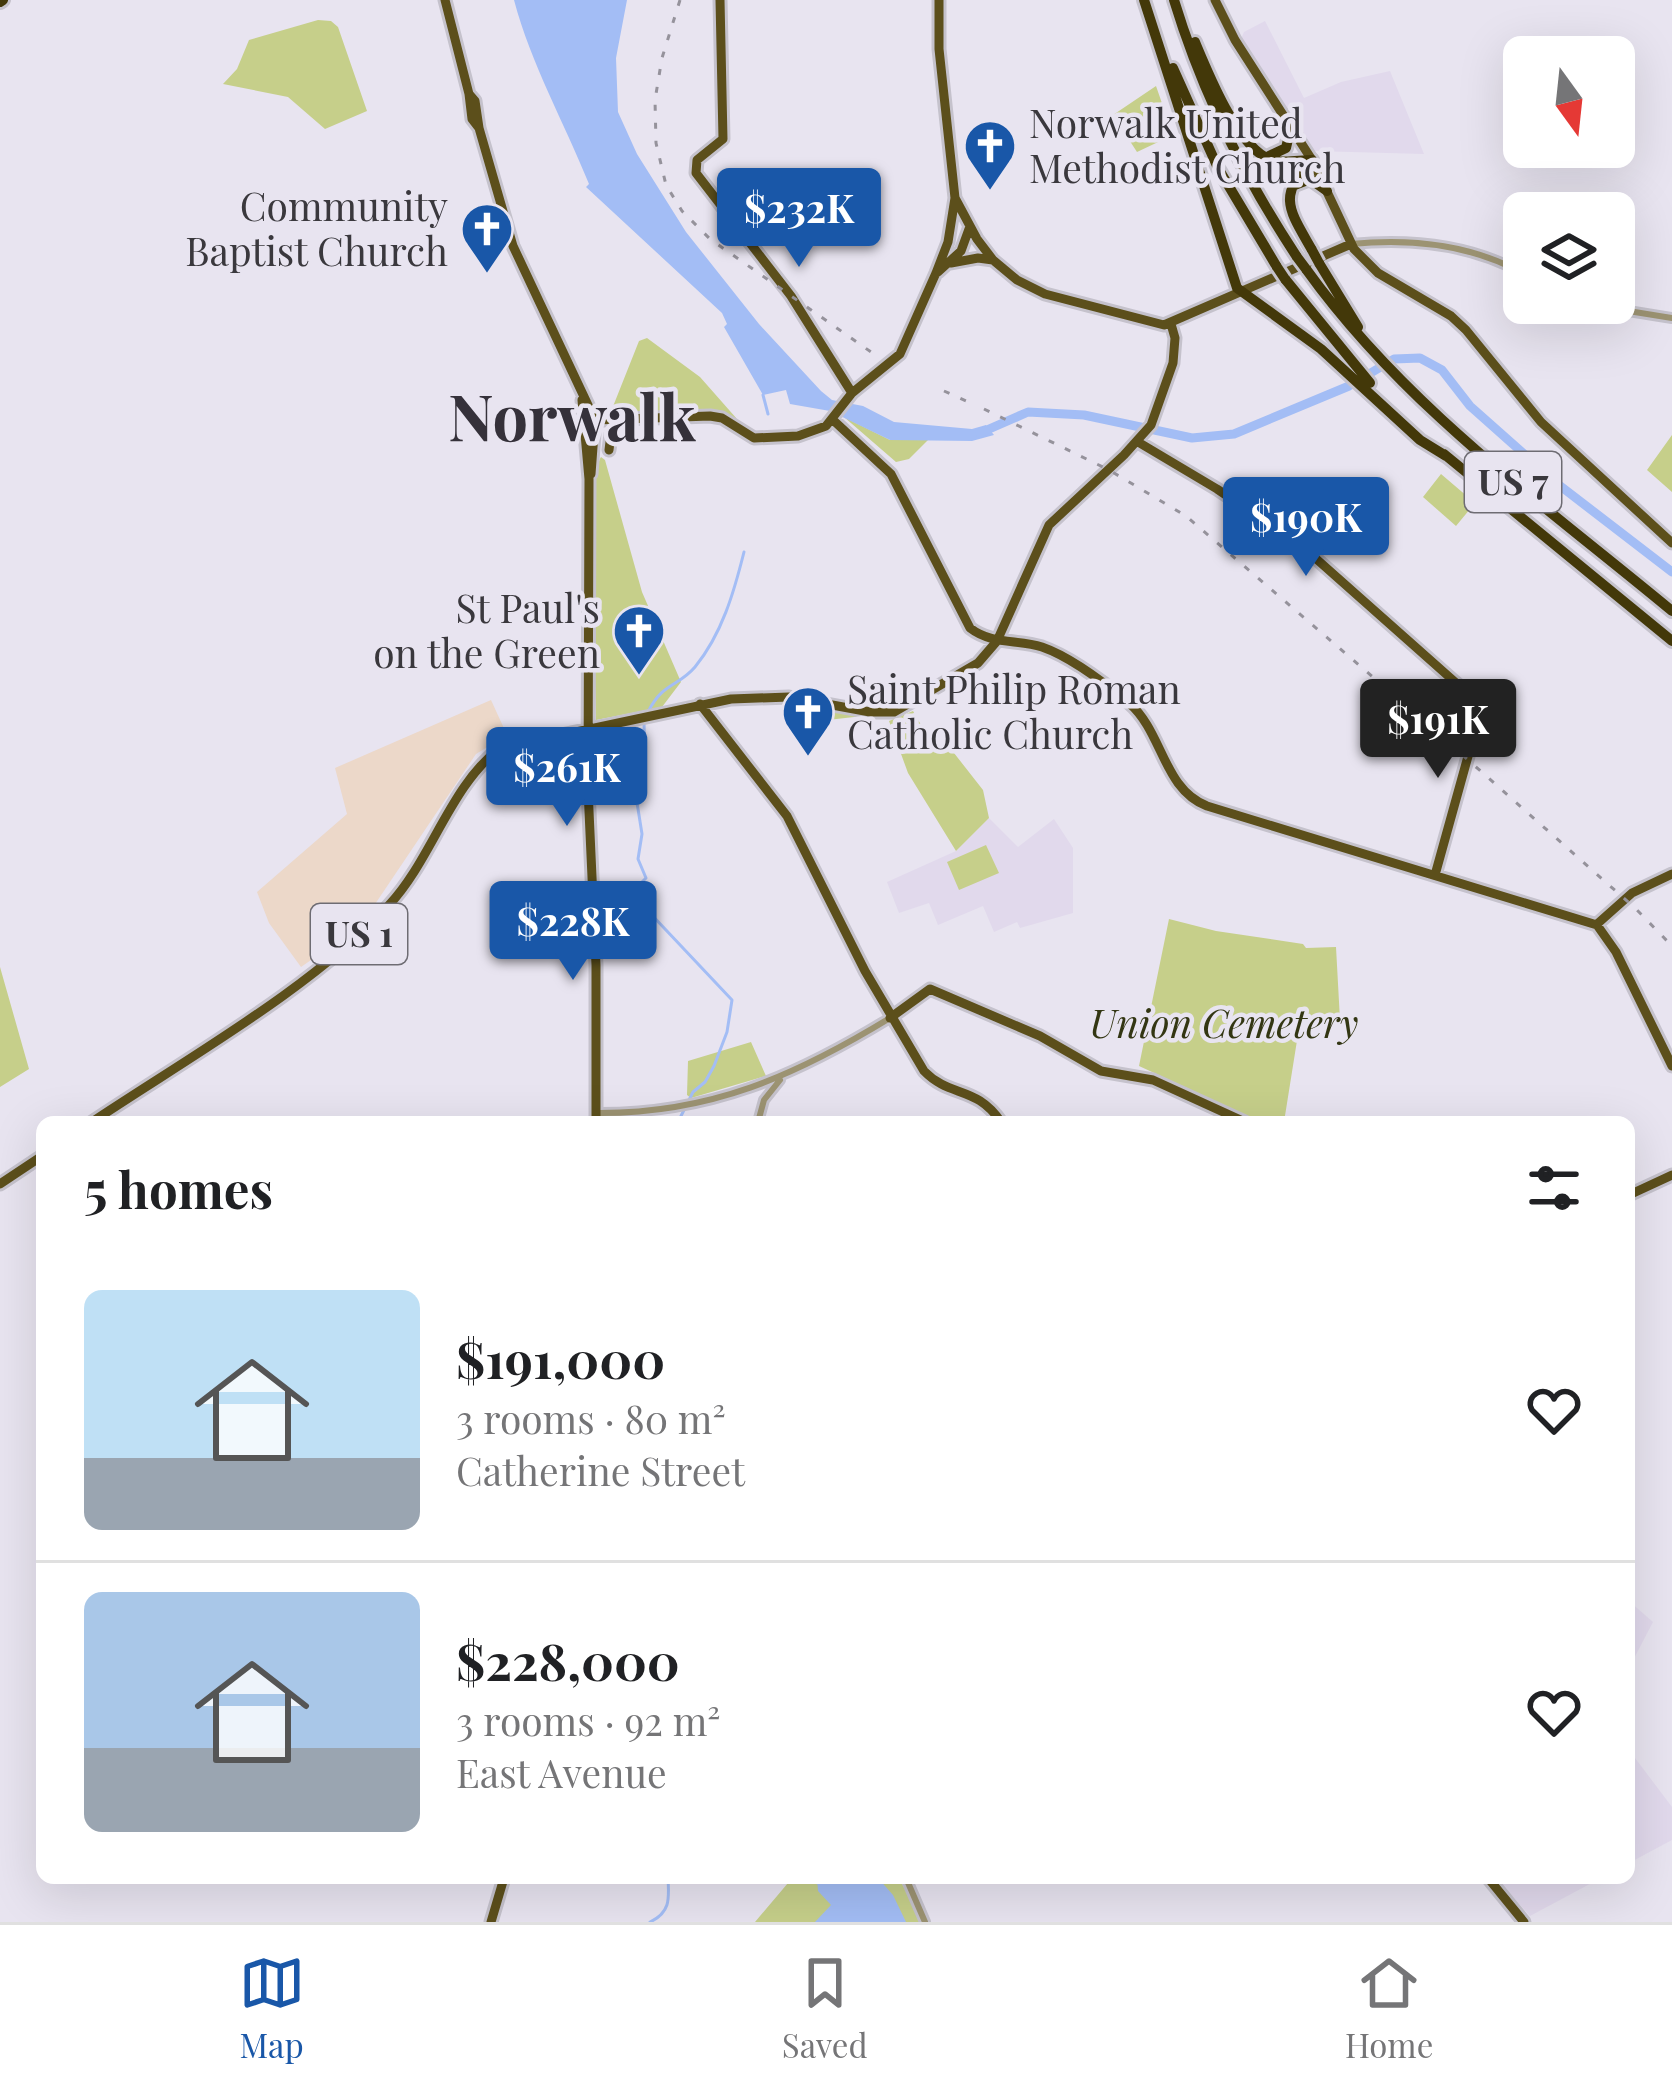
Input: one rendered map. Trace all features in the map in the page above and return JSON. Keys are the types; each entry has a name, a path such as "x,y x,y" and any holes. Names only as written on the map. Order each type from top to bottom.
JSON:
{"highway":[{"path":"1147,0 1234,283 1343,361"},
{"path":"1176,0 1238,159 1297,257 1372,349"},
{"path":"1197,56 1260,154 1278,161 1312,160"},
{"path":"1171,72 1218,168 1277,267 1343,361"},
{"path":"1260,154 1283,151 1291,126"},
{"path":"1312,160 1290,189 1290,208 1372,349"},
{"path":"1290,189 1306,179 1327,191"},
{"name":"US 7","path":"1372,349 1404,387 1458,437 1672,607"},
{"name":"US 7","path":"1343,361 1446,456 1672,641"}],"main road":[{"path":"445,0 513,246 595,420 589,479 588,728 596,1116"},
{"path":"720,0 723,139 704,151 696,165 701,184 791,296 850,396"},
{"path":"595,420 710,416 754,438 798,436 834,419 850,396 899,356 947,242 955,198 939,50 939,0"},
{"path":"1215,0 1235,40 1312,160 1351,244 1378,273 1451,316 1541,422 1672,543"},
{"path":"955,198 969,229 993,260 1017,280 1045,294 1145,323 1171,324 1351,244"},
{"path":"947,242 959,228 969,229"},
{"path":"936,273 966,243 969,229"},
{"path":"946,265 993,260"},
{"name":"US 1","path":"101,1116 303,979 353,939 407,884 484,760 513,743 700,704 779,697 894,712 978,663 997,641 1049,525 1141,439 1158,411 1173,363 1171,324"},
{"path":"583,400 589,479"},
{"path":"834,419 889,471 970,628 997,641 1055,653 1125,700 1145,721 1180,787 1193,801 1596,925 1616,952 1672,1066"},
{"path":"586,452 595,420"},
{"path":"609,450 614,430 631,420"},
{"path":"1141,439 1304,548 1482,706 1435,875"},
{"path":"700,704 787,816 890,1018 935,1082 979,1097 996,1116"},
{"path":"1596,925 1628,896 1672,874"},
{"path":"890,1018 930,988 1040,1036 1101,1071 1153,1080 1232,1116"},
{"path":"0,1184 36,1160"},
{"path":"1635,1192 1672,1175"},
{"path":"491,1922 503,1884"},
{"path":"1493,1884 1524,1922"}],"street":[{"path":"1351,244 1436,243 1503,262"},
{"path":"1635,312 1672,318"},
{"path":"615,1116 783,1078 890,1018"},
{"path":"760,1116 764,1100 783,1078"},
{"path":"909,1884 925,1922"}],"shaded area":[{"path":"1265,21 1304,98 1341,82 1390,71 1424,154 1314,151 1241,39 1244,32"},
{"path":"491,700 507,735 476,754 361,925 301,967 269,923 257,892 347,814 335,768"},
{"path":"989,818 1018,847 1054,819 1073,848 1073,913 1020,928 1017,922 994,932 983,906 938,925 929,903 899,913 887,882 956,851"},
{"path":"1635,1606 1653,1622 1635,1656"},
{"path":"1635,1758 1672,1807 1672,1840 1635,1860"},
{"path":"1501,1884 1590,1884 1530,1916"}],"green space":[{"path":"318,20 338,27 367,111 325,129 288,97 223,84 237,69 249,40"},
{"path":"1156,86 1173,135 1137,152 1113,115"},
{"path":"647,338 700,377 737,419 720,412 610,414 639,341"},
{"path":"844,417 890,440 929,439 909,459 896,462"},
{"path":"1672,435 1672,492 1647,470"},
{"path":"601,457 642,592 681,682 662,707 596,720 593,539"},
{"path":"1441,474 1475,503 1456,526 1423,497"},
{"path":"801,704 862,714 863,716 801,723"},
{"path":"913,711 932,744 954,753 983,790 989,818 956,851 908,773 889,721"},
{"path":"986,845 999,873 959,890 947,862"},
{"name":"Union Cemetery","path":"1169,919 1306,948 1336,947 1340,1020 1336,1026 1299,1028 1285,1116 1248,1116 1139,1066"},
{"path":"0,967 29,1069 0,1087"},
{"path":"751,1042 766,1076 691,1098 687,1095 688,1061"},
{"path":"787,1884 902,1884 922,1922 755,1922"}],"water":[{"path":"514,0 627,0 616,58 618,112 637,154 686,232 759,324 821,391 832,400 863,406 894,422 972,429 986,425 994,435 972,441 890,440 830,411 790,404 786,390 763,395 724,327 722,313 586,187 589,184"},
{"path":"817,1884 883,1884 906,1922 815,1922 831,1905"}],"waterway":[{"path":"980,433 1028,412 1084,415 1192,438 1234,434 1349,386 1394,359 1420,358 1442,370 1470,406 1559,485 1672,572"},
{"path":"763,395 768,414"},
{"path":"648,712 659,695 695,667 713,641 744,552"},
{"path":"644,721 645,771 635,790 642,834 638,859 646,878 641,896 649,912 732,1000 714,1066 681,1116"},
{"path":"650,1922 665,1909 668,1884"}],"railway":[{"path":"680,0 655,100 656,143 666,185 682,211 710,239 871,352"},
{"path":"944,391 966,401"},
{"path":"984,409 1109,470 1186,516 1431,727 1672,946"}],"place":[{"name":"Norwalk United Methodist Church","path":"990,192"},
{"name":"Community Baptist Church","path":"487,275"},
{"name":"St Paul's on the Green","path":"639,677"},
{"name":"Saint Philip Roman Catholic Church","path":"808,758"}],"district":[{"name":"Norwalk","path":"572,419"}]}
